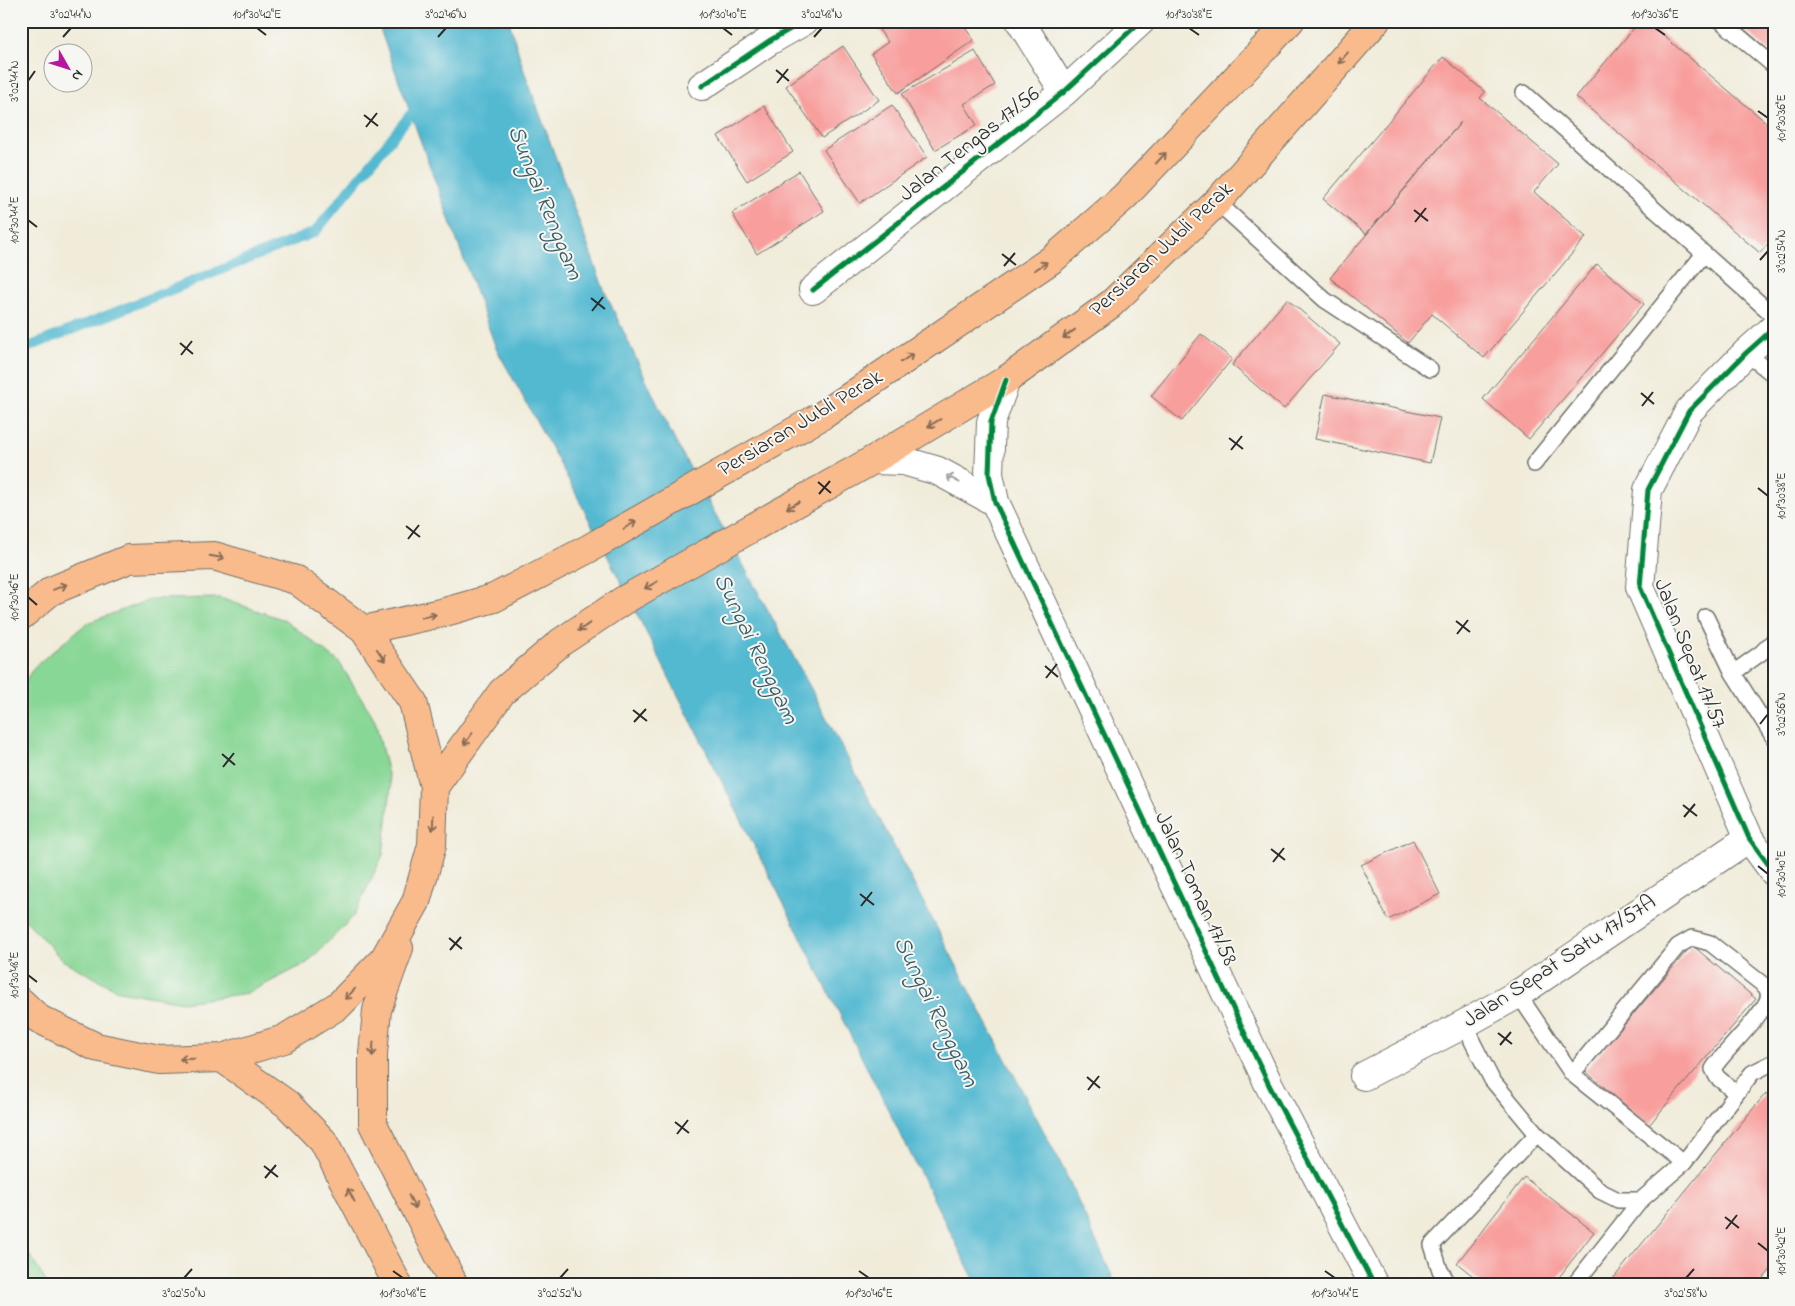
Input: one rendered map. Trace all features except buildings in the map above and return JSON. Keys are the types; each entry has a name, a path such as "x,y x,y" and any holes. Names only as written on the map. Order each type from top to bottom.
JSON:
{"main road":[{"name":"Persiaran Jubli Perak","path":"364,630 445,612 494,598 588,549 823,415 1054,258 1124,197 1290,21"},
{"name":"Persiaran Jubli Perak","path":"434,787 502,692 561,642 624,600 873,460 1006,380 1111,304 1218,202 1376,21"},
{"path":"21,616 51,591 129,560 214,556 296,580 364,630 413,702 434,787 432,845 416,902 377,1010 373,1054 373,1124 454,1285"},
{"path":"27,1012 96,1047 159,1060 222,1058 284,1039 339,1005 384,959 416,902"},
{"path":"222,1058 287,1104 323,1141 398,1285"}],"street":[{"path":"702,86 767,31 804,21"},
{"path":"1020,21 1064,92"},
{"name":"Jalan Tengas 17/56","path":"813,290 1064,92 1141,21"},
{"name":"Jalan Sepat 17/57","path":"1774,328 1746,353 1689,411 1648,490 1640,587 1749,838 1774,872"},
{"name":"Jalan Toman 17/58","path":"1006,380 992,422 989,474 996,502 1269,1085 1374,1285"},
{"path":"873,460 904,461 938,470 996,502"},
{"name":"Jalan Sepat Satu 17/57A","path":"1364,1076 1518,994 1749,838"}],"lane":[{"path":"1721,21 1774,66"},
{"path":"1524,93 1774,316"},
{"path":"1218,202 1325,300 1430,369"},
{"path":"1534,464 1704,254"},
{"path":"1746,353 1774,375"},
{"path":"1706,617 1733,673 1774,738"},
{"path":"1733,673 1761,653 1774,640"},
{"path":"1572,1074 1678,946 1692,938 1710,943 1766,987 1768,992 1768,1000 1761,1011 1712,1069 1717,1077 1736,1093"},
{"path":"1518,994 1572,1074 1684,1162"},
{"path":"1468,1022 1472,1042 1492,1080 1536,1134 1600,1191 1618,1200 1641,1200"},
{"path":"1574,1285 1641,1200 1684,1162 1752,1073 1774,1062"},
{"path":"1449,1285 1440,1270 1432,1245 1536,1134"}],"green space":[{"path":"220,598 285,620 339,662 375,720 391,787 383,855 353,917 307,963 248,993 183,1002 119,991 62,960 21,915 21,688 34,667 87,623 152,599"},
{"path":"21,1241 48,1285 21,1285"}],"water":[{"name":"Sungai Renggam","path":"377,21 509,21 523,68 604,290 672,435 815,696 1063,1168 1116,1285 977,1285 571,484 496,348"}],"waterway":[{"path":"21,350 315,232 419,104"}],"cycle path":[{"path":"702,86 769,41 804,21"},
{"path":"813,290 1064,92 1141,21"},
{"path":"1774,328 1746,353 1689,411 1648,490 1640,587 1749,838 1774,872"},
{"path":"1006,380 991,422 989,474 995,502 1269,1085 1374,1285"}]}
